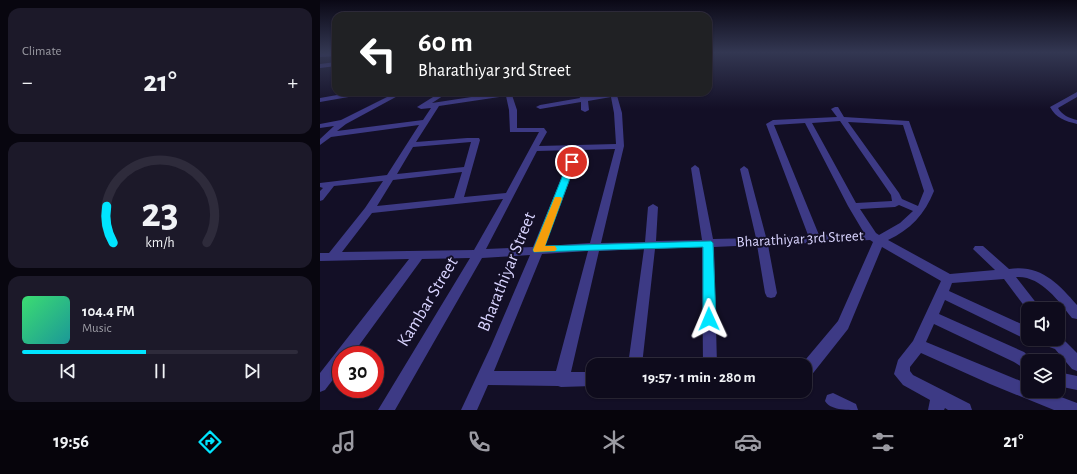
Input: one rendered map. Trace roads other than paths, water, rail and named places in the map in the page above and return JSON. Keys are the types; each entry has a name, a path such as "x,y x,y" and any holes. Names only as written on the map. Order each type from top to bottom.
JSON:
{"street":[{"path":"1077,94 1054,107 1057,113 1066,119 1077,122"},
{"path":"320,100 343,96"},
{"path":"323,140 343,122 394,96"},
{"path":"439,96 421,106 424,107 489,96"},
{"name":"Kambar Street","path":"386,410 478,254 543,132 541,130 513,130 512,96"},
{"path":"582,96 585,110"},
{"path":"540,107 603,96"},
{"path":"561,380 620,146 618,113 614,96"},
{"path":"332,257 369,210 436,105"},
{"path":"835,109 896,195 898,201 919,210"},
{"path":"816,239 770,124 781,121 842,119 906,123 929,191 922,207 905,224 891,235 876,237"},
{"path":"807,120 852,206 876,237"},
{"path":"320,126 343,122"},
{"path":"323,140 425,122"},
{"path":"411,145 476,140 458,200"},
{"path":"534,149 620,146"},
{"name":"Bharathiyar Street","path":"469,410 538,250 578,148"},
{"path":"695,168 708,243 710,358"},
{"path":"323,185 468,169"},
{"path":"744,169 762,241 771,293"},
{"path":"320,198 329,186 323,185"},
{"path":"369,210 510,195"},
{"path":"852,206 895,204 898,201"},
{"path":"636,358 650,245 653,207"},
{"path":"812,363 843,325 876,237"},
{"name":"Bharathiyar 3rd Street","path":"320,257 478,254 595,247 876,237 948,279"},
{"path":"979,249 1007,274 1029,302"},
{"path":"350,346 418,256"},
{"path":"964,410 938,404 902,374 903,365 918,346 948,279 1028,272 1040,278 1077,314"},
{"path":"942,294 1021,331"},
{"path":"931,316 1021,359"},
{"path":"918,346 995,379 1074,410"},
{"path":"1061,346 1077,364"},
{"path":"320,385 332,369"},
{"path":"484,378 586,380"},
{"path":"1065,380 1077,383"},
{"path":"833,401 850,410"}]}
